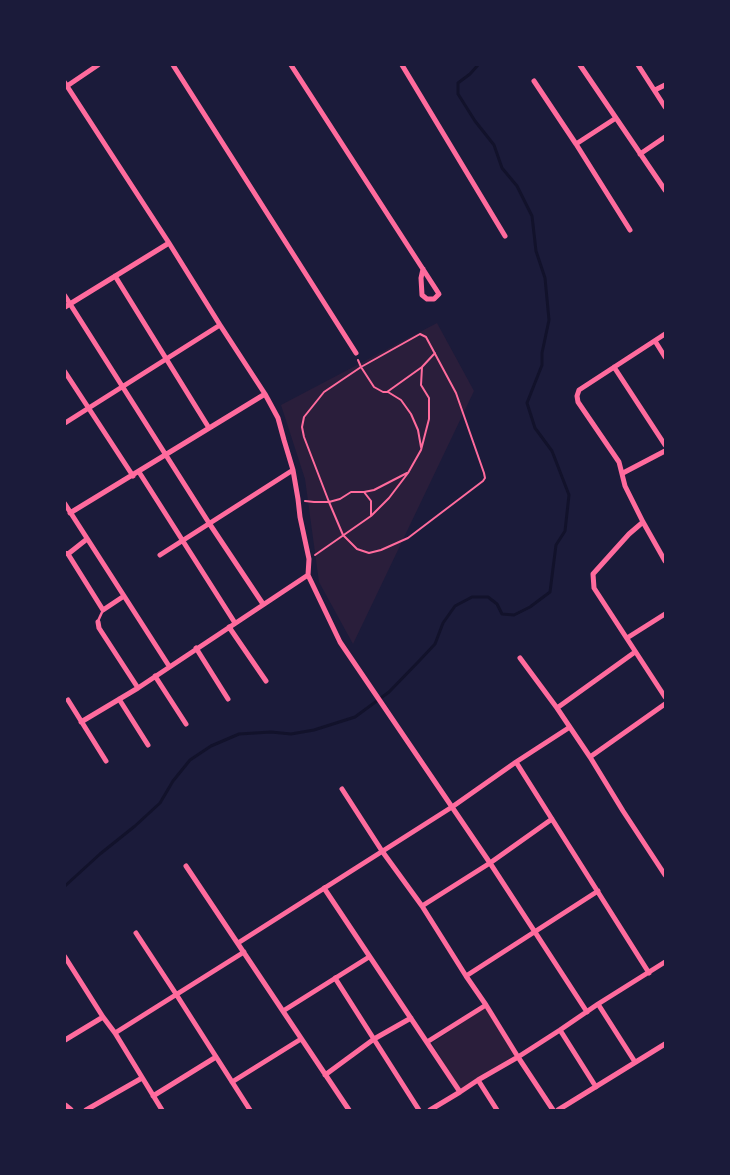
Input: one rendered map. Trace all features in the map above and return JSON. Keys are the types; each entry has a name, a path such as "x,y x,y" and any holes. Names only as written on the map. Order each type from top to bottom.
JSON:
{"main road":[{"path":"65,1106 70,1110"}],"street":[{"path":"98,65 66,85 266,394 278,418 293,470 309,559 308,575 340,642 490,863 587,1012"},
{"path":"173,65 356,353"},
{"path":"292,65 439,294 434,299 427,299 422,295 421,278 423,269"},
{"path":"402,65 505,236"},
{"path":"580,65 665,190"},
{"path":"638,65 665,107"},
{"path":"534,82 630,230"},
{"path":"655,90 665,85"},
{"path":"576,144 616,118"},
{"path":"640,154 665,137"},
{"path":"68,306 169,243"},
{"path":"116,276 210,428"},
{"path":"65,296 68,306 263,604"},
{"path":"65,423 220,325"},
{"path":"665,334 580,390 577,396 578,402 619,462 625,486 665,561"},
{"path":"654,341 665,357"},
{"path":"614,367 665,446"},
{"path":"65,372 133,476"},
{"path":"70,513 266,394"},
{"path":"622,473 665,451"},
{"path":"160,555 293,470"},
{"path":"139,472 235,623"},
{"path":"65,504 169,666"},
{"path":"643,522 629,534 593,574 594,588 665,697"},
{"path":"87,539 66,553 103,610 124,596"},
{"path":"81,722 138,688 308,575"},
{"path":"627,638 665,614"},
{"path":"98,622 99,628 138,688"},
{"path":"229,627 266,681"},
{"path":"196,648 228,698"},
{"path":"557,708 635,652"},
{"path":"520,658 590,757 665,876"},
{"path":"155,676 186,724"},
{"path":"119,699 148,744"},
{"path":"68,700 106,761"},
{"path":"590,757 665,704"},
{"path":"238,943 452,807 516,762 570,728"},
{"path":"516,762 649,973"},
{"path":"342,789 382,851 422,906 553,1110"},
{"path":"422,906 490,863 552,818"},
{"path":"186,866 349,1110"},
{"path":"324,888 460,1092"},
{"path":"466,976 598,891"},
{"path":"136,933 250,1110"},
{"path":"115,1033 244,952"},
{"path":"65,957 115,1033 162,1110"},
{"path":"283,1011 369,957"},
{"path":"430,1110 518,1057 598,1004 664,965"},
{"path":"335,978 419,1110"},
{"path":"598,1004 635,1062"},
{"path":"427,1042 486,1005"},
{"path":"65,1040 103,1017"},
{"path":"325,1075 374,1039 411,1018"},
{"path":"560,1030 596,1087"},
{"path":"232,1082 301,1039"},
{"path":"558,1110 665,1044"},
{"path":"153,1096 216,1057"},
{"path":"86,1110 142,1078"},
{"path":"478,1080 497,1110"},
{"path":"439,1104 443,1110"}],"lane":[{"path":"98,622 103,610"}],"path":[{"path":"420,334 426,337 434,353 456,393 485,478 408,538 381,550 369,553 357,549 344,535 329,502 304,437 302,427 304,417 324,392 361,367 420,334"},
{"path":"356,353 361,367 374,387 400,400 411,414 418,430 421,450"},
{"path":"387,392 422,367 434,353"},
{"path":"309,559 371,516 389,498 408,473 421,450 429,419 429,398 422,384 422,367"},
{"path":"298,499 329,502 340,499 351,492 374,490 408,473"},
{"path":"364,492 371,501 371,516"}],"shaded area":[{"path":"437,323 474,391 353,644 319,582 305,479 281,405"},
{"path":"485,1008 515,1055 460,1090 432,1043"}],"waterway":[{"path":"65,886 160,803 173,781 190,760 211,746 239,734 271,732 291,734 314,730 355,717 389,692 435,644 443,623 455,606 472,597 488,597 497,604 502,614 514,615 530,607 550,592 556,545 565,531 569,495 552,451 535,428 527,403 542,365 542,353 549,320 545,278 536,251 532,216 517,186 502,168 494,145 475,121 458,94 458,83 478,65"}]}
